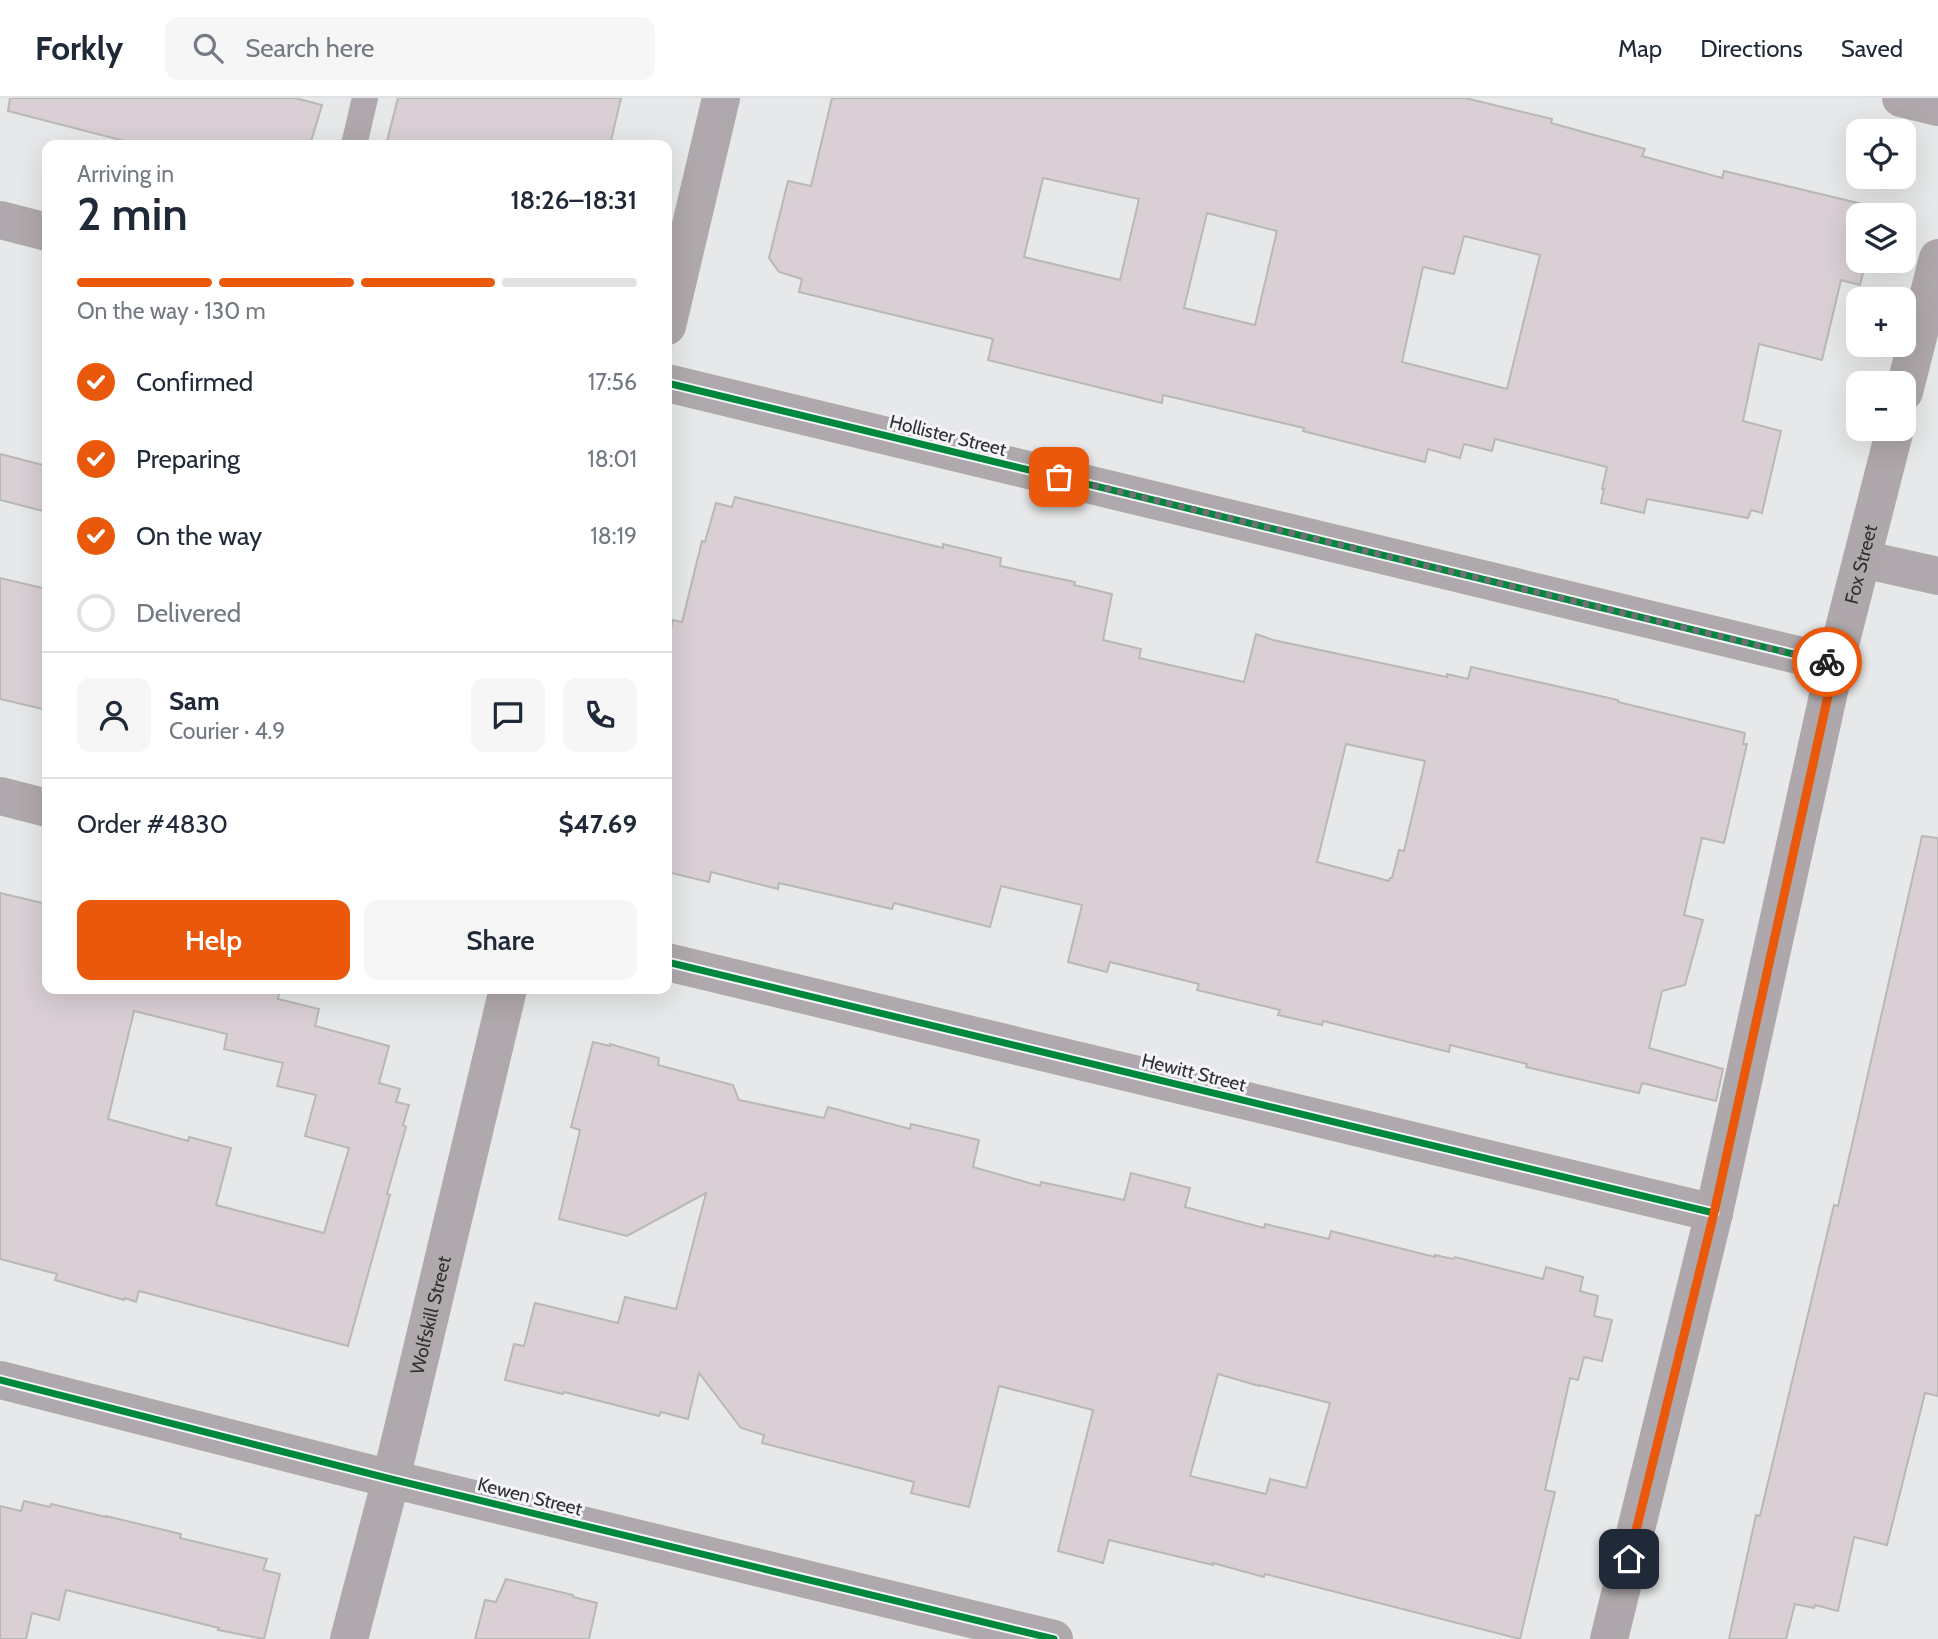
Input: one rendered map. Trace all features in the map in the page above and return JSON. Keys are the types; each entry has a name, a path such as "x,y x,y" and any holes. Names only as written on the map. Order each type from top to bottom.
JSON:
{"main road":[{"path":"1909,371 1938,258"},
{"name":"Fox Street","path":"1609,1639 1714,1213 1835,664 1892,441"}],"street":[{"path":"672,305 722,98"},
{"path":"1901,98 1938,107"},
{"path":"0,220 42,231"},
{"name":"Hollister Street","path":"672,384 1835,664"},
{"path":"1862,559 1938,576"},
{"path":"0,796 42,807"},
{"name":"Hewitt Street","path":"672,963 1714,1213"},
{"name":"Wolfskill Street","path":"349,1639 391,1479 507,994"},
{"name":"Kewen Street","path":"0,1380 391,1479 1054,1639"}],"lane":[{"path":"355,140 365,98"}],"building":[{"path":"10,98 295,98 322,105 312,140 121,140 8,111"},
{"path":"398,98 621,98 611,140 387,140"},
{"path":"832,98 1465,98 1552,119 1551,123 1645,149 1642,156 1722,178 1724,171 1858,203 1846,203 1846,273 1863,273 1860,285 1841,280 1822,360 1759,344 1743,421 1781,431 1762,513 1751,510 1748,518 1647,499 1644,513 1601,503 1607,467 1495,439 1492,451 1464,444 1460,458 1428,449 1425,462 1303,431 1304,428 1163,395 1162,403 988,360 993,339 799,292 802,279 779,272 769,258 788,181 811,186","holes":["1043,178 1139,199 1120,280 1024,257","1207,213 1277,231 1255,325 1184,308","1464,236 1540,255 1507,389 1402,362 1423,267 1454,274"]},
{"path":"0,454 42,465 42,511 0,500"},
{"path":"735,497 943,548 943,544 1001,558 1000,566 1075,582 1074,585 1112,594 1103,640 1141,649 1139,658 1244,682 1256,634 1273,640 1447,677 1447,674 1468,679 1471,667 1618,700 1745,733 1743,744 1747,744 1724,843 1702,838 1684,915 1703,920 1685,985 1662,991 1649,1048 1723,1069 1716,1101 1642,1083 1639,1093 1526,1067 1527,1064 1450,1045 1449,1052 1323,1021 1322,1025 1278,1015 1280,1010 1197,990 1199,984 1110,962 1107,972 1068,962 1082,905 1001,886 990,927 894,903 892,909 779,883 778,889 711,872 709,882 672,873 672,624 673,620 682,622 702,541 705,542 716,503 732,507","holes":["1346,744 1425,761 1404,851 1399,850 1389,881 1317,862"]},
{"path":"0,578 42,588 42,709 0,699"},
{"path":"1922,836 1938,838 1938,1396 1925,1393 1887,1545 1854,1537 1838,1611 1815,1605 1814,1608 1795,1604 1786,1639 1729,1639 1756,1515 1760,1516 1834,1205 1838,1206"},
{"path":"0,893 42,903 42,994 279,994 278,999 319,1009 315,1026 389,1046 379,1083 400,1089 396,1102 409,1105 403,1125 406,1127 348,1346 139,1291 136,1302 125,1298 124,1300 55,1280 57,1274 0,1259","holes":["134,1011 227,1034 224,1049 283,1063 277,1086 316,1095 305,1136 349,1148 324,1233 216,1205 231,1148 189,1137 188,1141 108,1119"]},
{"path":"593,1042 610,1044 659,1058 658,1065 733,1085 739,1100 824,1118 828,1107 910,1129 911,1124 979,1140 973,1167 1040,1186 1041,1182 1124,1200 1131,1173 1190,1188 1185,1207 1264,1228 1265,1224 1329,1239 1331,1231 1435,1257 1455,1257 1543,1279 1546,1267 1583,1277 1580,1291 1598,1296 1594,1316 1612,1320 1602,1361 1584,1357 1578,1380 1570,1378 1545,1490 1555,1492 1520,1639 1265,1574 1264,1577 1109,1540 1103,1563 1058,1551 1093,1410 999,1386 969,1507 911,1493 914,1482 762,1443 764,1435 741,1428 699,1373 688,1419 661,1412 659,1416 505,1380 514,1344 524,1346 535,1303 618,1323 625,1297 676,1309 706,1193 627,1236 559,1219 580,1130 571,1127","holes":["1218,1374 1330,1403 1306,1488 1270,1479 1266,1494 1190,1476"]},
{"path":"24,1501 106,1516 181,1534 180,1538 267,1559 263,1570 280,1574 264,1639 218,1630 219,1628 66,1590 59,1620 32,1613 26,1639 0,1639 0,1506 21,1511"},
{"path":"506,1579 597,1603 589,1639 475,1639 485,1600 496,1602"}],"cycle path":[{"path":"672,384 1835,664"},
{"path":"672,963 1714,1213"},
{"path":"0,1380 391,1479 1054,1639"}],"way so far":[{"path":"1059,477 1827,662"}],"route":[{"path":"1629,1559 1714,1213 1835,664 1827,662"}]}
